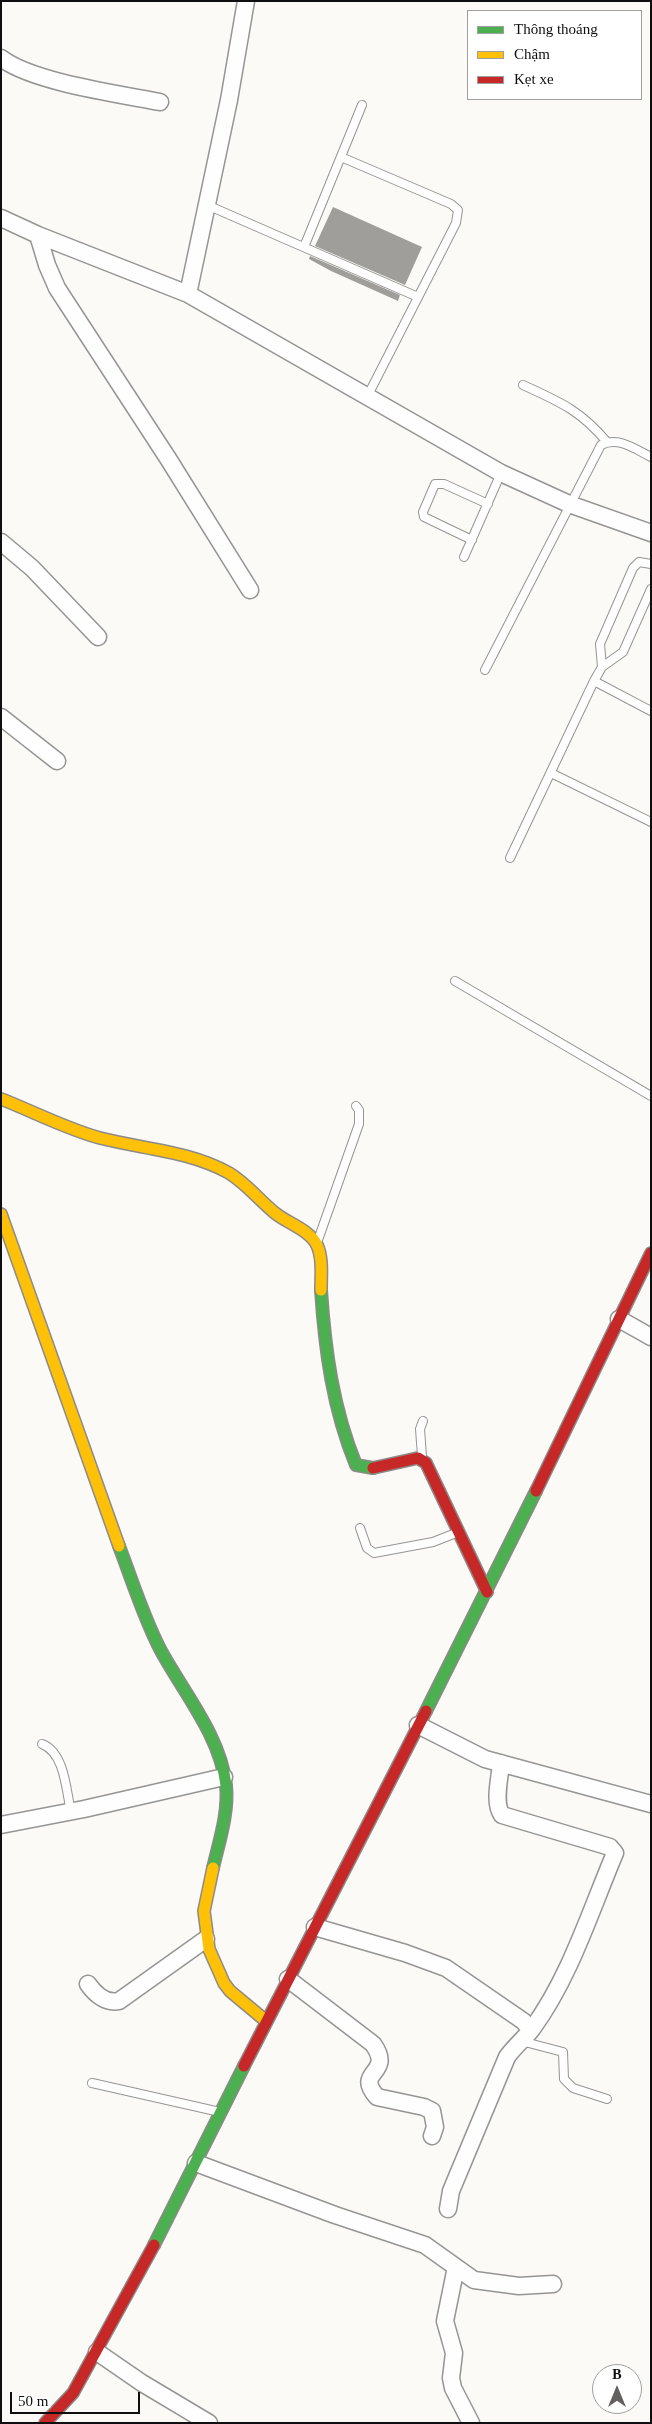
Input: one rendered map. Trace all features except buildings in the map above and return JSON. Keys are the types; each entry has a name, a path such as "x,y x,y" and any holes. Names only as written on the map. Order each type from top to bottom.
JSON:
{"street":[{"path":"188,294 246,1"},
{"path":"1,58 14,68 72,84 160,102"},
{"path":"1,218 38,236 188,294 501,473 569,504 651,532"},
{"path":"38,236 57,288 169,460 250,590"},
{"path":"1,542 32,568 98,637"},
{"path":"1,717 57,761"},
{"path":"1,1099 99,1138 141,1145 209,1164 246,1184 275,1213 310,1236 317,1244 320,1257 328,1361 336,1402 356,1465 365,1469 412,1459 422,1460 426,1463 487,1592"},
{"path":"1,1214 46,1345 143,1611 160,1649 186,1690 211,1739 224,1777 225,1811 204,1911 206,1939 224,1982 230,1991 266,2021"},
{"path":"45,2423 73,2393 98,2352 196,2163 266,2021 487,1592 651,1253"},
{"path":"619,1320 651,1337"},
{"path":"418,1725 485,1758 651,1804"},
{"path":"448,2209 451,2191 475,2137 494,2084 507,2057 525,2036 558,1986 581,1938 614,1853 610,1847 502,1815 498,1810 501,1763"},
{"path":"1,1825 71,1812 224,1777"},
{"path":"315,1927 405,1953 446,1968 523,2021 525,2036"},
{"path":"88,1984 94,1994 112,2003 119,2002 206,1939"},
{"path":"288,1979 373,2044 381,2054 381,2061 369,2080 368,2086 376,2097 424,2107 432,2111 435,2127 432,2136"},
{"path":"196,2163 336,2215 425,2245 474,2280 520,2286 553,2284"},
{"path":"456,2267 444,2321 454,2353 451,2378 453,2388 470,2423"},
{"path":"98,2352 142,2383 209,2423"}],"lane":[{"path":"304,247 362,105"},
{"path":"341,157 451,204 458,210 456,223 367,397"},
{"path":"207,205 418,297"},
{"path":"523,386 578,411 607,442"},
{"path":"484,670 601,445 607,442 624,443 651,457"},
{"path":"464,557 501,473"},
{"path":"472,540 424,517 423,512 435,484 444,484 488,504"},
{"path":"602,667 600,644 633,568 639,562 651,564"},
{"path":"510,858 594,681 602,667 623,652 651,589"},
{"path":"594,681 651,710"},
{"path":"551,773 651,822"},
{"path":"455,981 651,1096"},
{"path":"317,1244 359,1124 359,1110 356,1106"},
{"path":"422,1460 420,1429 423,1421"},
{"path":"360,1528 367,1548 374,1553 433,1542 458,1533"},
{"path":"42,1744 50,1747 58,1756 71,1812"},
{"path":"525,2036 563,2052 564,2080 573,2088 607,2099"},
{"path":"92,2084 221,2112"}],"traffic: fast":[{"path":"321,1290 331,1379 341,1423 356,1465 373,1468"},
{"path":"426,1711 536,1491"},
{"path":"119,1546 143,1611 160,1649 209,1731 222,1767 227,1795 223,1827 213,1868"},
{"path":"154,2245 244,2066"}],"traffic: slow":[{"path":"1,1099 88,1135 182,1155 229,1173 242,1182 280,1217 304,1231 314,1240 320,1256 321,1290"},
{"path":"1,1214 119,1546"},
{"path":"213,1868 204,1911 209,1949 224,1983 230,1991 266,2021"}],"traffic: jam":[{"path":"536,1491 651,1253"},
{"path":"373,1468 418,1458 426,1463 487,1592"},
{"path":"244,2066 426,1711"},
{"path":"45,2423 73,2393 154,2245"}]}
